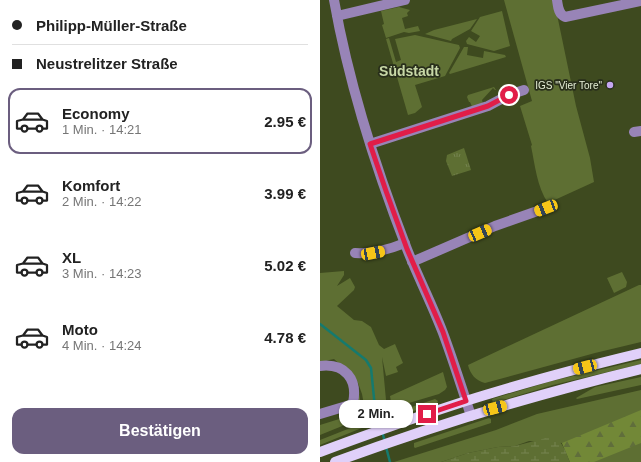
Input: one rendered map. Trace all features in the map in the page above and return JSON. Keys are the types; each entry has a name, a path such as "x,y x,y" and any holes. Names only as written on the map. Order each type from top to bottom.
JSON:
{"main road":[{"path":"320,452 466,401 569,371 641,353"},
{"path":"335,462 396,440 495,408 641,369"}],"street":[{"path":"334,0 345,56 370,144 412,262 443,332 471,416"},
{"path":"337,16 405,0"},
{"path":"557,0 560,12 562,16 565,17 641,1"},
{"path":"370,144 488,106 509,95 524,90"},
{"path":"412,262 495,226 546,208"},
{"path":"354,253 373,253 384,251 405,243"},
{"path":"320,366 334,365 347,372 352,382 354,398 353,403 350,405 320,414"}],"green space":[{"path":"504,0 554,0 576,106 590,158 594,182 548,203 541,190 535,168 532,145 520,106 532,101"},
{"path":"399,7 410,10 407,13 408,16 402,18 405,29 418,26 420,31 409,33 404,32 386,38 382,25 384,24 381,11"},
{"path":"502,11 510,46 494,51 467,44 466,41 469,37 476,42 480,36 471,31 480,17"},
{"path":"477,19 470,29 451,41 425,34 434,30"},
{"path":"415,35 459,45 460,48 445,76 415,85 422,107 415,113 408,115 386,39 389,38 396,62 401,60 395,39"},
{"path":"464,47 468,47 467,55 483,58 484,51 505,55 506,57 450,74 449,73"},
{"path":"494,87 496,90 493,88 482,100 483,104 473,109 467,97 468,95"},
{"path":"464,148 471,170 452,176 446,161 447,155"},
{"path":"344,271 344,275 337,286 350,278 355,287 354,290 337,306 354,320 362,321 371,327 379,345 384,349 395,344 403,363 396,367 398,372 386,376 382,357 388,409 366,416 362,394 357,380 363,418 360,419 355,404 352,375 334,359 320,362 320,273"},
{"path":"622,272 627,282 626,287 614,293 607,278"},
{"path":"641,285 641,342 485,383 476,379 470,371 468,365"},
{"path":"641,360 641,364 553,385 493,403 492,399 552,381"},
{"path":"443,372 447,387 445,390 439,394 392,408 390,396"},
{"path":"641,377 641,385 576,398 595,387"},
{"path":"641,390 641,462 570,462 562,443 529,441 515,446 498,447 468,453 441,462 394,462 496,430 537,414"},
{"path":"435,399 438,401 437,403 389,418 388,415"},
{"path":"353,406 357,420 320,435 320,425 352,415 351,408"},
{"path":"641,410 641,443 594,462 570,462 562,443"},
{"path":"489,418 491,419 491,423 415,448 414,447 414,443"},
{"path":"368,421 369,425 320,445 320,440"},
{"path":"550,437 561,443 570,462 441,462 468,453 498,447 515,446"}],"waterway":[{"path":"320,324 366,360 371,368 375,408 380,427"},
{"path":"382,431 385,442"},
{"path":"386,447 390,462"}],"place":[{"name":"IGS \"Vier Tore\"","path":"610,85"}],"district":[{"name":"Südstadt","path":"409,71"}],"route":[{"path":"427,414 466,401 443,332 412,262 370,144 488,106 509,95"}]}
